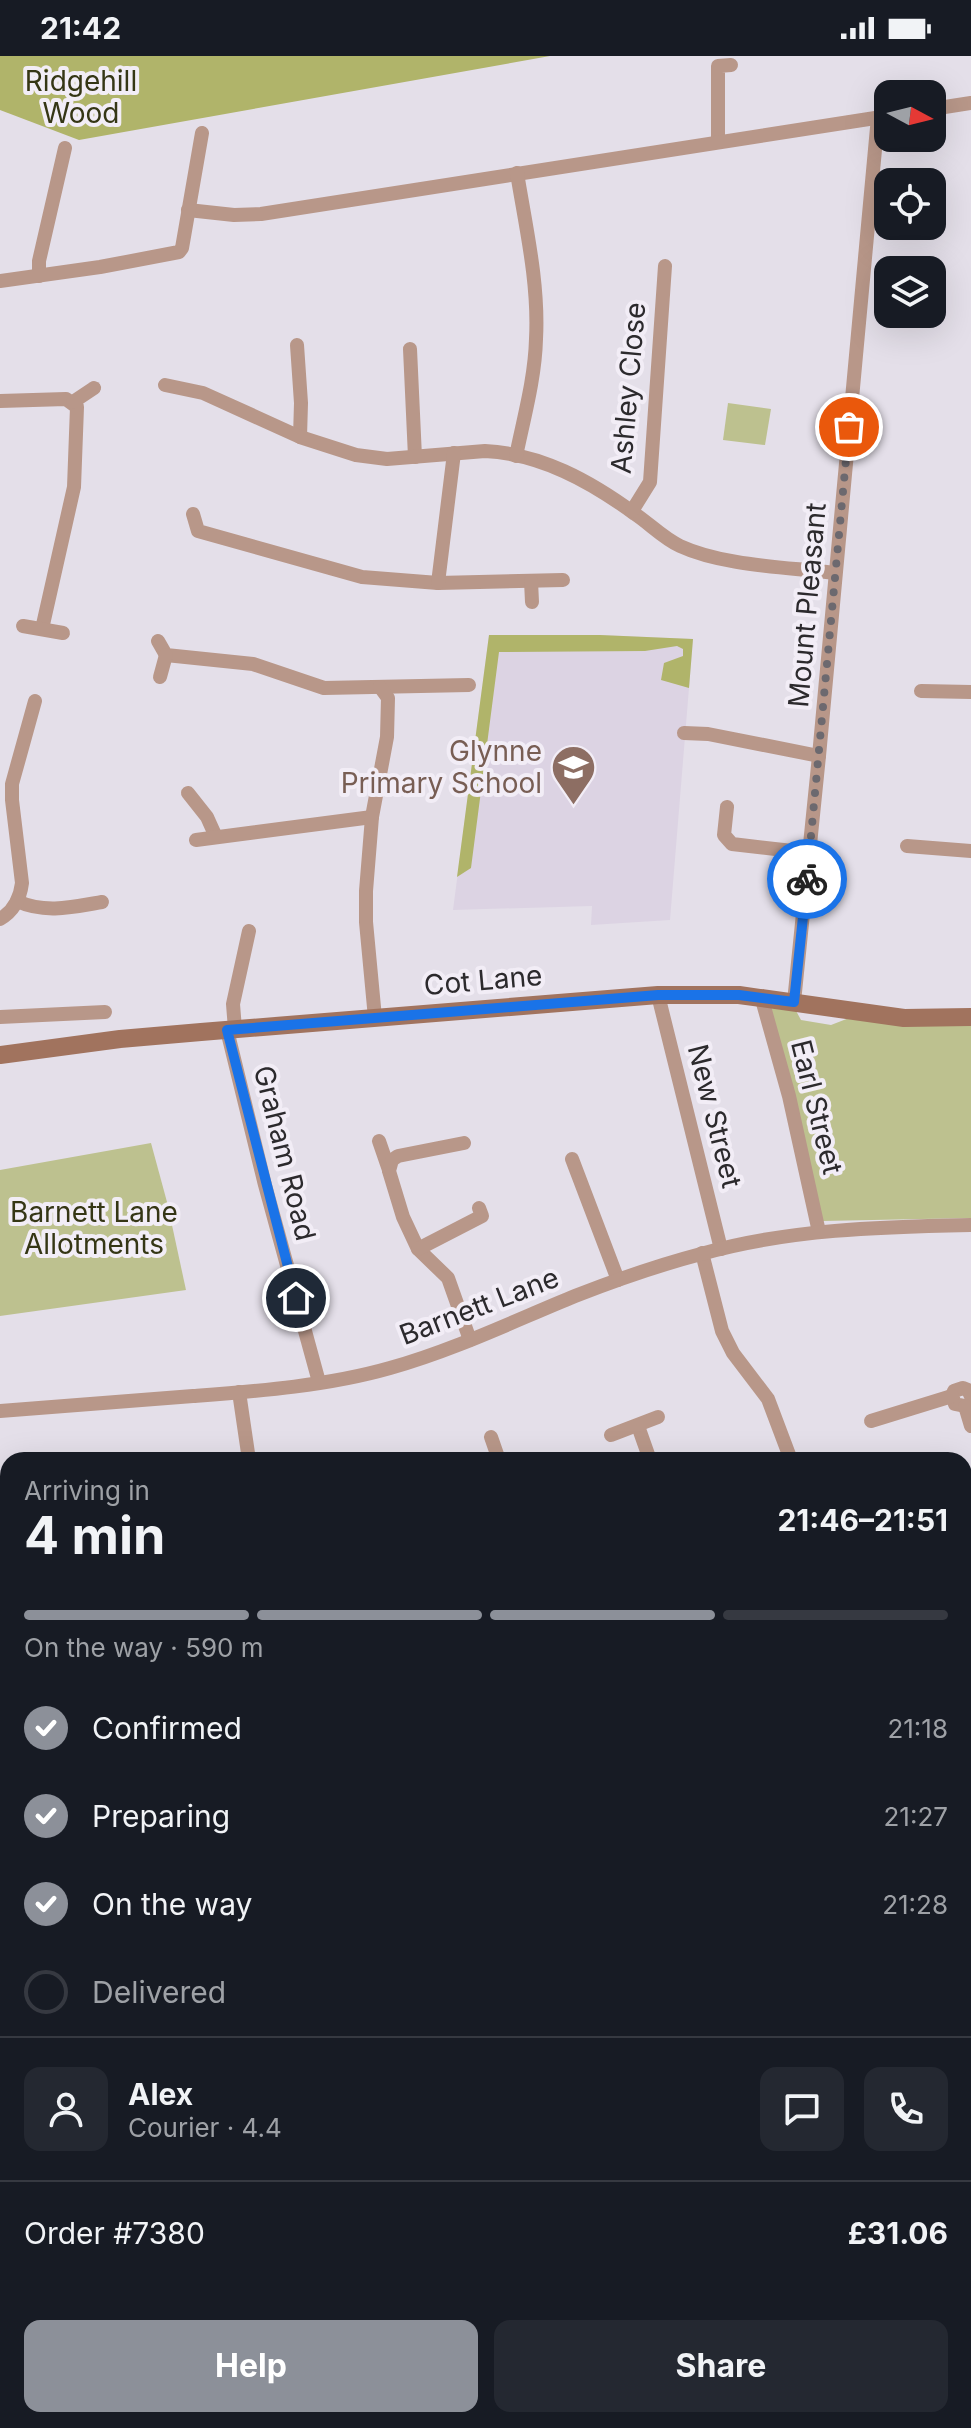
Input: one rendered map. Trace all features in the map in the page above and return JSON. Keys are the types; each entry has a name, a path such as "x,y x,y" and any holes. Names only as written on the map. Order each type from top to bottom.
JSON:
{"street":[{"path":"718,141 718,66 731,65"},
{"path":"946,107 971,103"},
{"name":"Mount Pleasant","path":"188,210 234,215 261,214 874,117"},
{"path":"0,281 174,255 182,248 203,132"},
{"path":"39,276 39,261 66,148"},
{"name":"Mount Pleasant","path":"794,1002 879,152"},
{"path":"516,456 534,366 536,339 536,290 517,173"},
{"name":"Ashley Close","path":"632,511 650,482 665,266"},
{"path":"296,344 301,403 300,437"},
{"path":"410,347 415,457"},
{"path":"165,385 203,393 300,437 356,455 387,459 485,451 516,456 567,471 632,511 675,544 702,555 835,573"},
{"path":"73,402 94,388"},
{"path":"0,401 66,399 77,407 74,487 42,629"},
{"path":"438,583 454,453"},
{"path":"193,514 193,536 362,577 438,583 563,580"},
{"path":"531,581 532,602"},
{"path":"23,626 63,633"},
{"path":"158,641 166,655 160,677"},
{"path":"166,655 253,664 324,688 469,685"},
{"path":"375,1018 366,891 372,817 387,737 388,698 380,687"},
{"path":"921,691 971,692"},
{"path":"0,919 9,914 17,901 22,883 7,827 12,784 35,701"},
{"path":"684,733 708,734 819,756"},
{"path":"188,793 207,817 216,837"},
{"path":"727,807 724,835 732,844 810,853"},
{"path":"196,840 372,817"},
{"path":"907,846 971,851"},
{"path":"17,901 29,907 53,910 102,902"},
{"name":"Graham Road","path":"249,931 250,950 233,1004 231,1030 265,1185 319,1382"},
{"name":"Cot Lane","path":"0,1055 120,1039 658,995 761,996 904,1018 971,1017"},
{"name":"New Street","path":"658,995 721,1249"},
{"name":"Earl Street","path":"761,996 792,1110 819,1232"},
{"path":"0,1017 105,1012"},
{"path":"379,1141 403,1217 418,1249 448,1278 470,1340"},
{"path":"389,1171 392,1160 398,1156 464,1143"},
{"path":"574,1157 618,1280"},
{"path":"418,1249 482,1216 479,1208"},
{"name":"Barnett Lane","path":"0,1411 239,1392 388,1369 470,1340 618,1280 702,1253 819,1232 971,1225"},
{"path":"702,1253 722,1331 733,1353 768,1399 788,1452"},
{"path":"239,1392 248,1452"},
{"path":"871,1421 952,1396 955,1404 969,1401 971,1426"},
{"path":"611,1435 658,1417"},
{"path":"638,1426 647,1452"},
{"path":"491,1437 496,1452"}],"shaded area":[{"name":"Glynne Primary School","path":"489,635 693,639 670,920 591,925 592,906 453,910"}],"green space":[{"name":"Ridgehill Wood","path":"0,56 550,56 79,140 0,110"},
{"path":"728,403 771,409 765,445 723,440"},
{"path":"489,635 693,639 689,688 661,680 664,663 683,656 683,649 677,646 645,651 499,652 471,868 457,877"},
{"path":"770,1006 795,1009 801,1020 831,1025 849,1018 905,1025 971,1026 971,1218 823,1221"},
{"name":"Barnett Lane Allotments","path":"151,1143 186,1290 0,1316 0,1170"}],"way so far":[{"path":"807,879 849,427"}],"place":[{"name":"Glynne Primary School","path":"573,806"}],"route":[{"path":"296,1298 227,1030 658,995 761,996 794,1002 807,879"}]}
